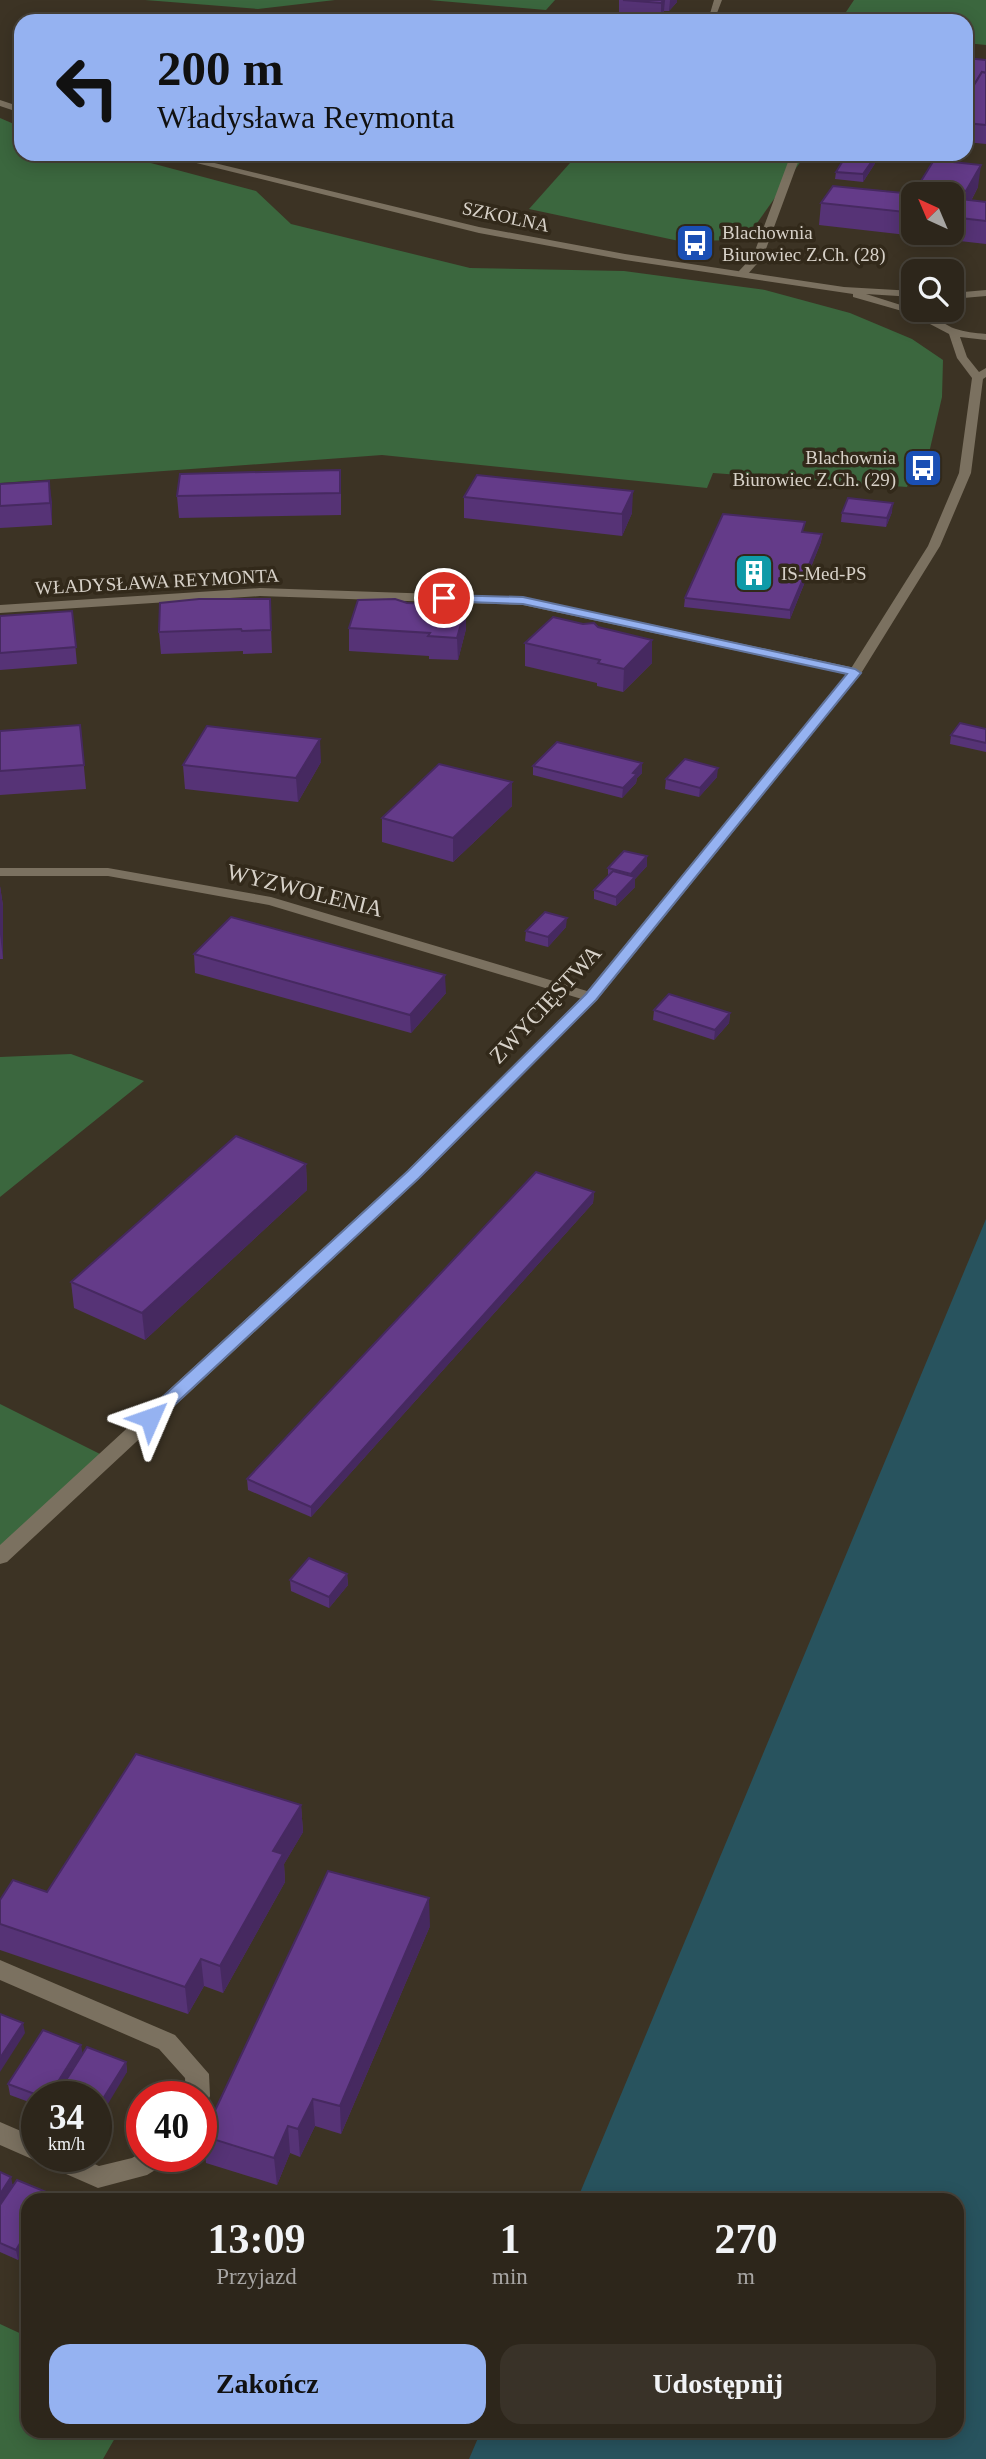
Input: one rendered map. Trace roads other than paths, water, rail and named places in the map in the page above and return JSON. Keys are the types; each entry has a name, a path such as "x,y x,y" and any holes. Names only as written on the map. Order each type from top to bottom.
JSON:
{"street":[{"name":"SZKOLNA","path":"194,161 479,230 625,257 844,290 901,293"},
{"path":"743,273 758,257 793,161"},
{"name":"SZKOLNA","path":"844,290 901,308"},
{"path":"964,294 986,293"},
{"name":"SZKOLNA","path":"933,322 953,331 986,337"},
{"name":"ZWYCIĘSTWA","path":"0,1557 413,1174 591,997 855,673 934,546 965,473 982,375 962,358 953,331"},
{"name":"WŁADYSŁAWA REYMONTA","path":"0,609 260,592 523,601 855,673"},
{"name":"WYZWOLENIA","path":"0,872 108,872 271,901 591,997"},
{"path":"0,1970 167,2042 197,2074 197,2081"},
{"path":"0,2133 21,2143"},
{"path":"85,2172 98,2178 126,2170"}],"water":[{"path":"986,1219 986,2459 469,2459 478,2438 964,2438 964,2193 580,2193"}],"place":[{"name":"Blachownia Biurowiec Z.Ch. (28)","path":"695,243"},
{"name":"Blachownia Biurowiec Z.Ch. (29)","path":"923,468"},
{"name":"IS-Med-PS","path":"754,573"}]}
